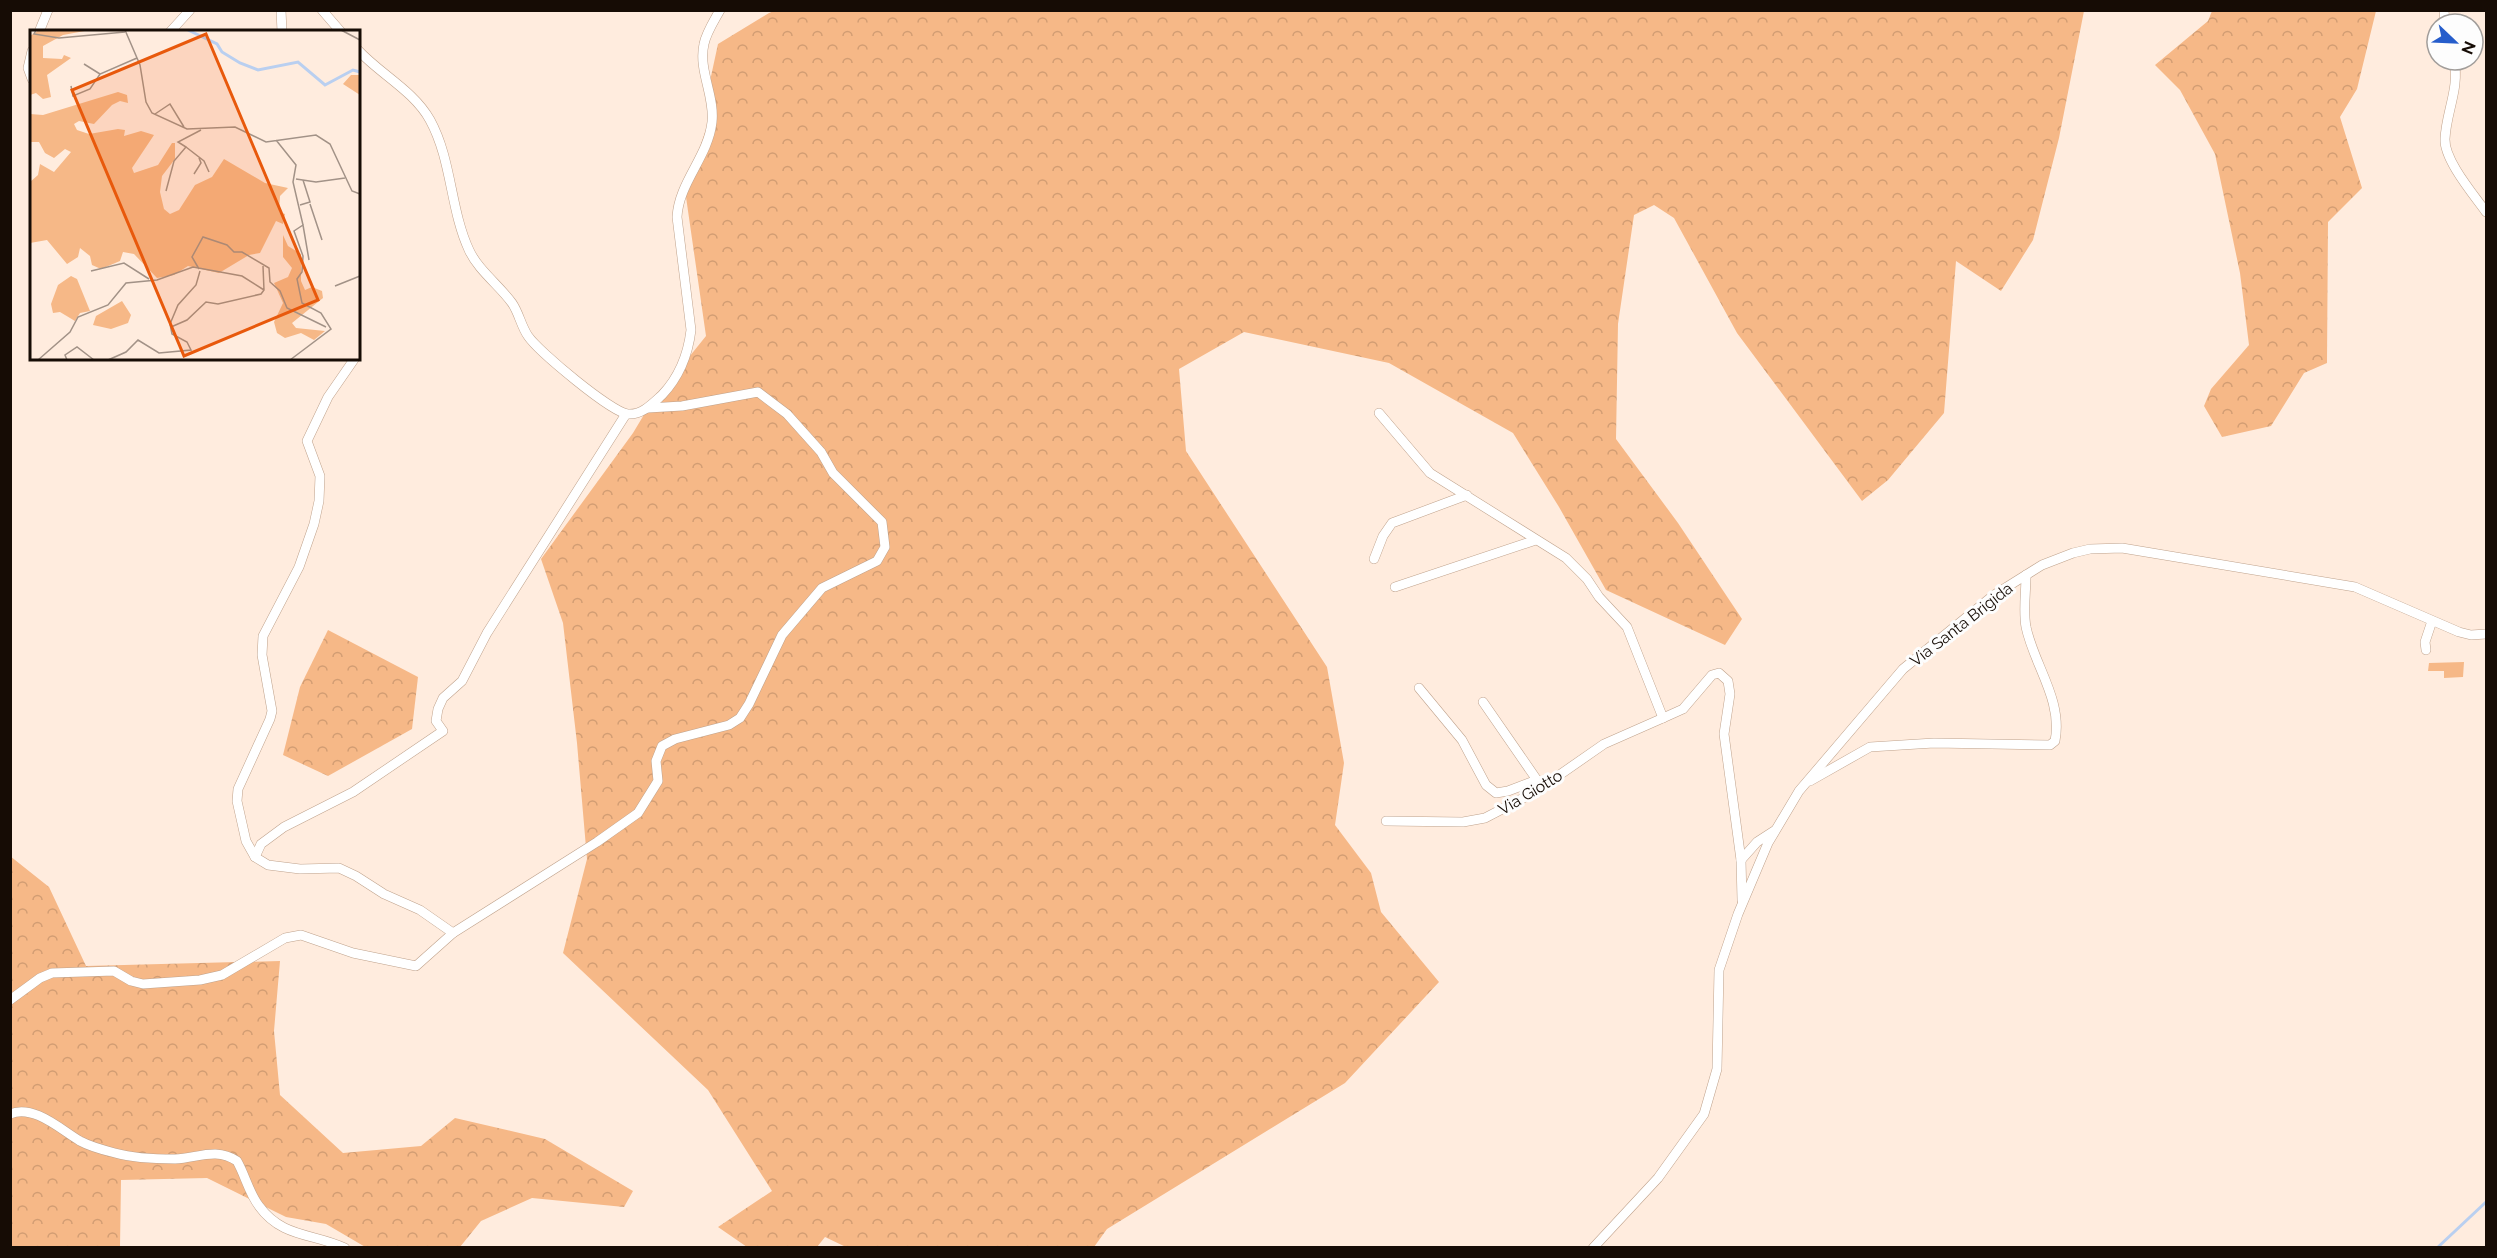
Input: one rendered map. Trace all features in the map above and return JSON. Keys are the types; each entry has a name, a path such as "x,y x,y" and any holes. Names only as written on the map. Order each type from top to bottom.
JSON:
{"street":[{"path":"40,30 48,10"},
{"path":"172,30 190,10"},
{"path":"281,10 282,30"},
{"path":"322,10 339,30"},
{"path":"648,408 680,373 689,346 691,330 677,218 678,202 712,123 702,55 704,41 720,10"},
{"path":"10,1000 40,978 52,973 114,971 130,981 143,984 200,980 222,975 285,938 302,935 353,953 416,966 453,933 597,842 638,813 658,781 656,761 662,746 675,739 729,724 740,718 782,634 822,588 877,561 885,547 882,522 833,473 821,452 787,414 767,397 758,392 701,404 648,408 626,414 615,409 559,366 528,337 513,304 470,252 457,212 438,136 429,117 413,99 360,52"},
{"path":"2455,72 2456,83 2445,140 2447,151 2464,181 2487,212"},
{"path":"354,360 327,397 309,432 307,441 321,476 319,501 314,524 299,567 263,636 262,655 272,711 242,778 237,801 246,841 260,862 275,867 339,868 384,894 420,910 453,933"},
{"path":"1379,413 1430,473 1566,558 1587,579 1599,597 1628,627 1663,718"},
{"path":"255,856 261,844 284,827 353,792 443,731 436,721 443,698 462,681 487,633 626,414"},
{"path":"1374,559 1383,536 1392,523 1467,495"},
{"path":"1395,587 1536,540"},
{"path":"2026,575 2042,565 2073,553 2090,549 2122,548 2355,587 2465,634 2487,634"},
{"name":"Via Santa Brigida","path":"1805,784 1870,747 1934,743 2050,745 2055,741 2057,731 2053,700 2026,627 2026,575"},
{"name":"Via Santa Brigida","path":"1593,1248 1658,1178 1704,1114 1717,1070 1719,970 1768,843 1805,784 1903,669 1994,595 2026,575"},
{"path":"2426,650 2425,642 2432,621"},
{"name":"Via Giotto","path":"1386,822 1463,822 1485,818 1535,792 1604,744 1683,709 1712,675 1719,673 1728,681 1730,694 1724,734 1741,860"},
{"path":"1419,688 1462,740 1486,785 1496,792 1508,791 1537,780 1548,783"},
{"path":"1483,702 1537,780"},
{"path":"1743,903 1741,860 1757,842 1776,830"},
{"path":"10,1114 28,1112 39,1116 81,1142 121,1154 174,1159 220,1153 231,1157 237,1161 257,1204 270,1220 283,1229 345,1248"}],"green space":[{"path":"776,10 2084,11 2059,138 2033,240 2001,291 1956,261 1944,413 1888,480 1862,501 1737,333 1674,218 1654,205 1634,215 1618,324 1616,439 1678,523 1742,619 1725,645 1606,590 1559,507 1513,433 1389,363 1244,332 1179,369 1186,451 1327,667 1344,763 1335,825 1371,873 1381,912 1439,982 1345,1083 1107,1229 1094,1247 848,1248 825,1237 817,1247 747,1247 718,1227 772,1191 708,1090 563,953 587,859 563,623 541,559 633,433 648,408 706,336 685,190 709,121 710,81 718,44"},
{"path":"2212,11 2376,11 2357,89 2340,117 2362,188 2328,222 2327,363 2304,373 2271,426 2222,437 2204,406 2211,389 2249,345 2240,273 2215,154 2180,90 2155,65 2208,21"},
{"path":"328,630 418,677 412,729 328,776 283,755 300,687"},
{"path":"2464,662 2463,677 2444,678 2444,671 2428,671 2429,663"},
{"path":"10,856 49,887 86,966 280,961 274,1031 280,1095 343,1153 421,1146 455,1118 545,1139 633,1191 624,1207 532,1198 481,1221 460,1247 367,1248 326,1224 286,1217 207,1178 121,1180 120,1247 11,1247"}],"waterway":[{"path":"2437,1248 2486,1202"}]}
